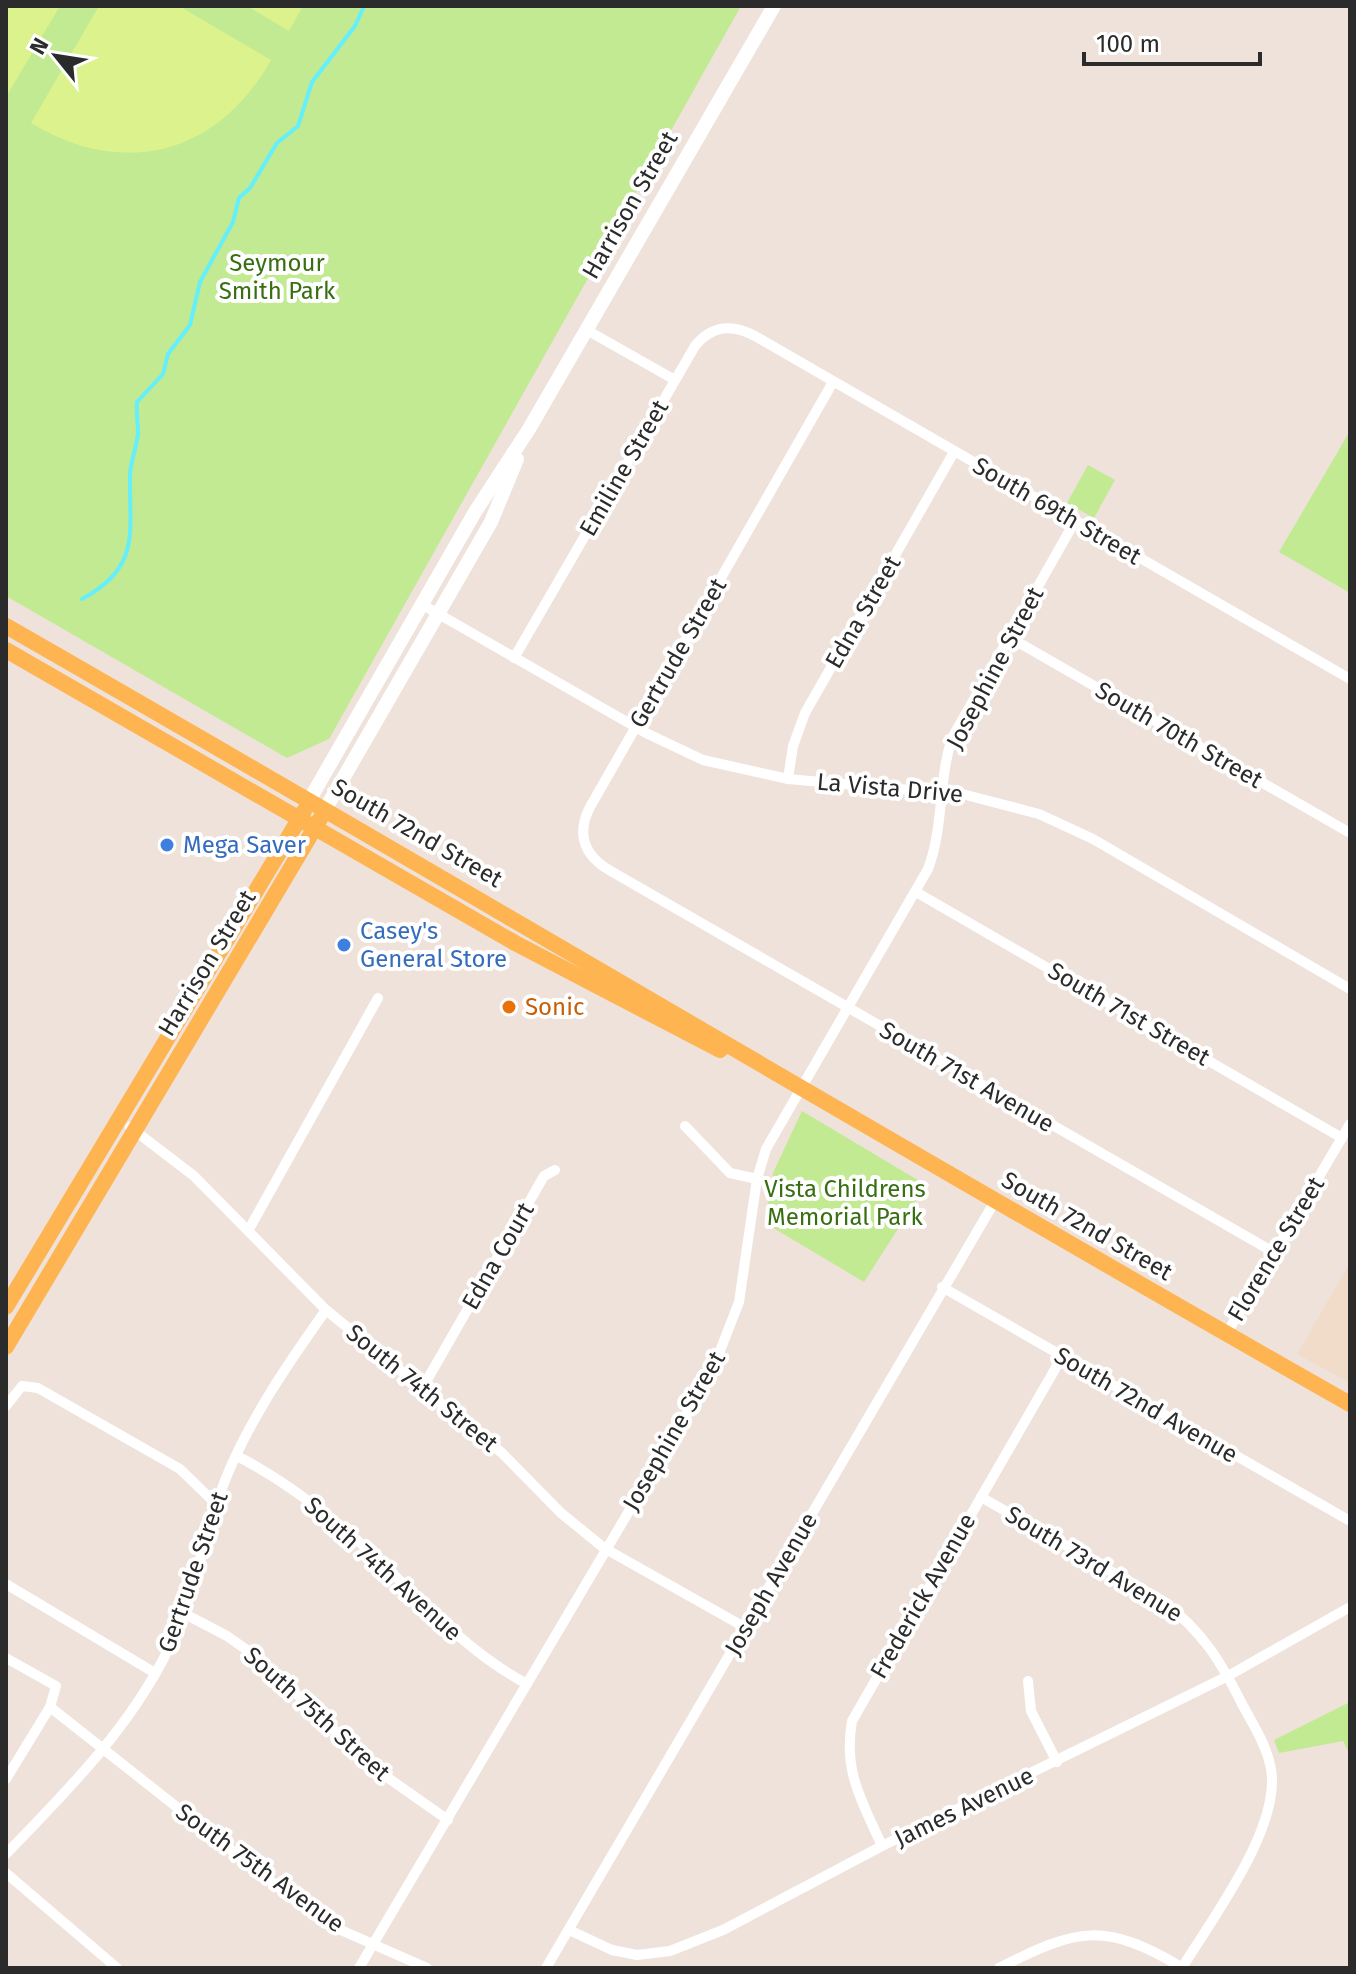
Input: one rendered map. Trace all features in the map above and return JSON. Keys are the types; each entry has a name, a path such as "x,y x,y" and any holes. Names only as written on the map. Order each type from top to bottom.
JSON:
{"main road":[{"name":"Harrison Street","path":"6,1307 300,818 475,512 529,429 774,6"},
{"name":"Harrison Street","path":"6,1347 316,827 491,522 529,429"},
{"name":"South 72nd Street","path":"6,626 326,808 995,1201 1350,1404"},
{"name":"South 72nd Street","path":"6,650 515,943 769,1076 801,1088"}],"street":[{"name":"Emiline Street","path":"514,658 695,346 716,329 734,328 764,342"},
{"path":"585,329 675,380"},
{"name":"South 69th Street","path":"764,342 1350,679"},
{"name":"Gertrude Street","path":"660,898 588,854 582,835 586,814 833,382"},
{"name":"Edna Street","path":"788,779 795,737 805,713 954,452"},
{"name":"Josephine Street","path":"359,1968 726,1340 746,1264 757,1179 766,1149 916,892 935,849 949,749 957,728 1075,521"},
{"name":"La Vista Drive","path":"423,605 636,727 703,760 788,779 942,792 1005,803 1075,829 1350,989"},
{"name":"South 70th Street","path":"1009,637 1350,833"},
{"name":"South 71st Street","path":"916,892 1342,1138"},
{"name":"South 71st Avenue","path":"660,898 1275,1253"},
{"path":"248,1231 378,998"},
{"name":"South 74th Street","path":"119,1119 194,1176 326,1310 502,1453 561,1513 604,1548 746,1628"},
{"name":"Florence Street","path":"1227,1333 1350,1124"},
{"path":"685,1126 730,1173 757,1179"},
{"name":"Edna Court","path":"423,1387 544,1176 555,1170"},
{"name":"Joseph Avenue","path":"546,1968 995,1201"},
{"name":"South 72nd Avenue","path":"942,1287 1350,1521"},
{"name":"Gertrude Street","path":"6,1854 81,1778 155,1673 183,1613 216,1504 237,1456 326,1310"},
{"name":"Frederick Avenue","path":"882,1846 849,1768 847,1748 852,1721 1062,1357"},
{"path":"6,1406 22,1386 38,1388 180,1469 216,1504"},
{"name":"South 74th Avenue","path":"237,1456 273,1475 311,1502 360,1543 456,1637 500,1670 527,1684"},
{"name":"South 73rd Avenue","path":"981,1497 1163,1601 1207,1639 1267,1752 1272,1785 1270,1811 1258,1841 1183,1968"},
{"path":"6,1584 155,1673"},
{"name":"James Avenue","path":"569,1930 612,1950 637,1955 670,1951 723,1930 882,1846 1228,1676 1350,1607"},
{"name":"South 75th Street","path":"183,1613 227,1636 261,1660 374,1768 448,1820"},
{"path":"6,1658 56,1686 50,1707 6,1779"},
{"path":"1028,1681 1031,1711 1057,1762"},
{"name":"South 75th Avenue","path":"50,1707 306,1909 372,1945 427,1968"},
{"path":"6,1873 117,1968"},
{"path":"999,1968 1070,1936 1103,1934 1127,1939 1183,1968"}],"shaded area":[{"path":"1350,1263 1350,1383 1297,1354"}],"green space":[{"name":"Seymour Smith Park","path":"6,6 741,6 329,739 287,758 6,596"},
{"path":"6,6 60,6 6,97"},
{"path":"99,6 179,6 271,60 249,92 224,118 196,136 166,148 133,153 100,150 66,140 31,123"},
{"path":"247,6 303,6 289,31"},
{"path":"1350,431 1350,593 1279,552"},
{"path":"1088,465 1115,480 1094,518 1067,503"},
{"name":"Vista Childrens Memorial Park","path":"802,1111 926,1185 864,1282 765,1223 773,1173"},
{"path":"1350,1702 1350,1755 1343,1741 1279,1753 1274,1740"}],"waterway":[{"path":"82,599 115,574 128,546 130,470 138,433 137,402 163,374 168,354 190,325 200,282 233,222 239,198 250,188 277,143 298,126 312,82 355,26 364,6"}],"place":[{"name":"Mega Saver","path":"167,845"},
{"name":"Casey's General Store","path":"344,945"},
{"name":"Sonic","path":"509,1007"}]}
